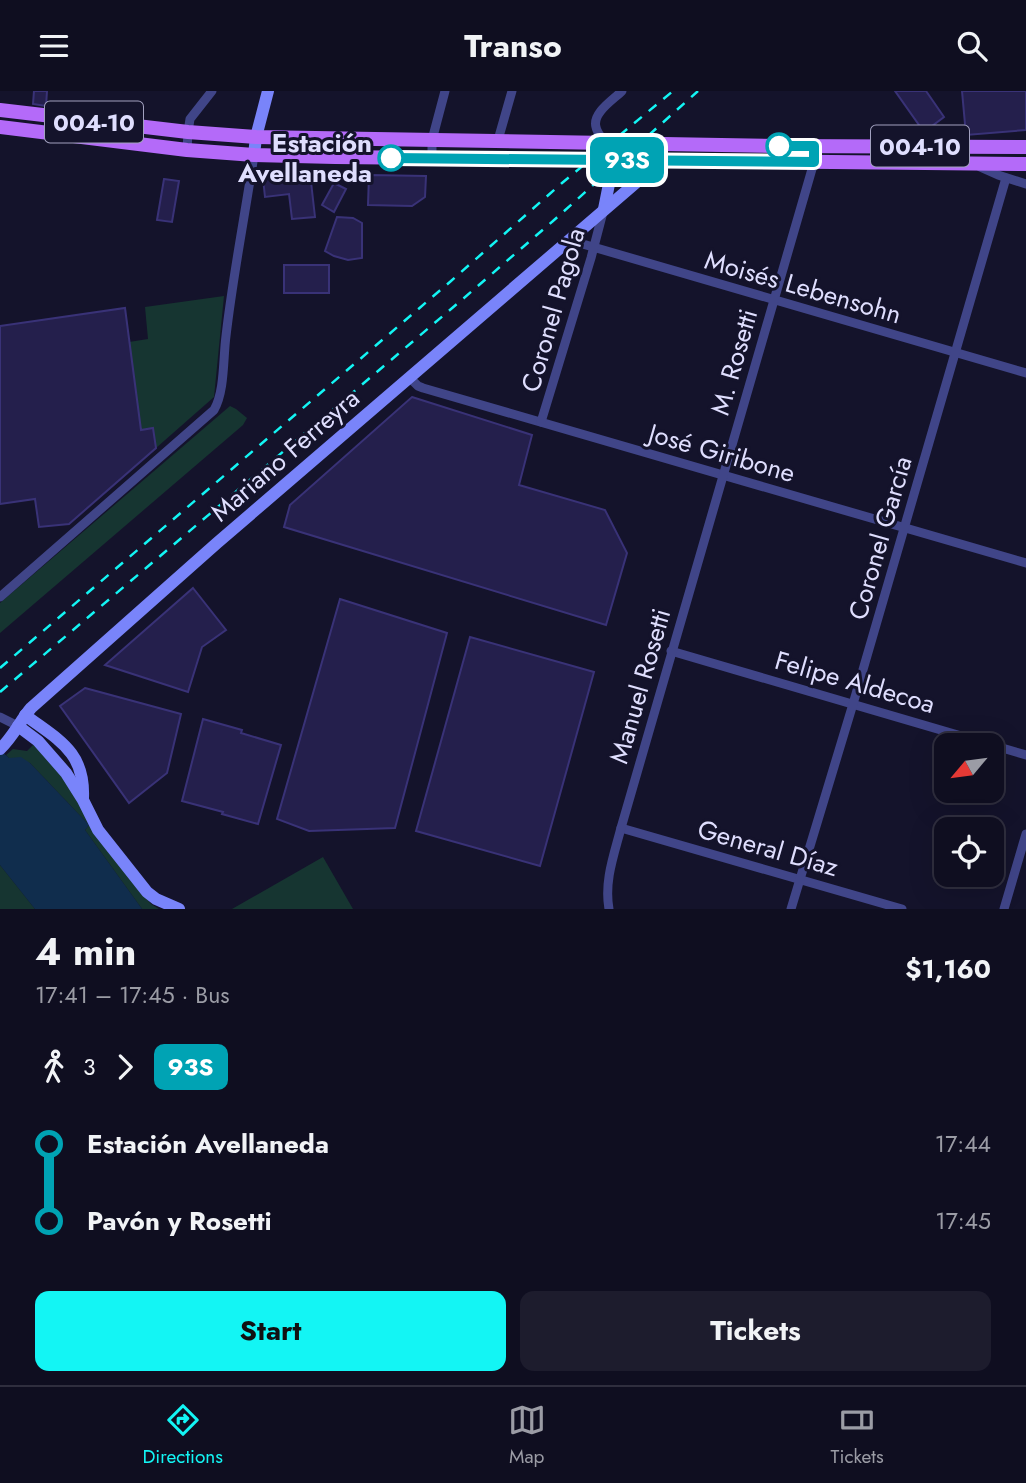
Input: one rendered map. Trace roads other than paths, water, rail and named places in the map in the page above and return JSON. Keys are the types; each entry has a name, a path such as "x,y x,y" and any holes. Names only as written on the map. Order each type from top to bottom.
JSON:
{"main road":[{"name":"004-10","path":"0,110 188,132 256,137 1026,147"},
{"name":"004-10","path":"0,127 187,150 254,155 1026,164"}],"street":[{"path":"187,150 190,120 212,91"},
{"path":"0,597 214,410 220,396 226,335 256,137 268,91"},
{"path":"432,157 432,140 445,91"},
{"path":"498,140 512,91"},
{"path":"605,142 596,130 596,120 601,111 622,91"},
{"path":"643,143 646,160"},
{"path":"774,301 814,162 814,146"},
{"path":"604,210 609,184 608,160"},
{"name":"Mariano Ferreyra","path":"3,746 11,739 31,708 217,543 638,181 643,175 646,160"},
{"path":"972,163 1026,184"},
{"name":"Coronel García","path":"791,909 1006,178"},
{"name":"Coronel Pagola","path":"541,422 604,210"},
{"name":"Moisés Lebensohn","path":"569,240 1026,373"},
{"name":"M. Rosetti","path":"723,475 774,301"},
{"name":"José Giribone","path":"410,378 423,388 1026,563"},
{"name":"Manuel Rosetti","path":"609,909 608,880 621,828 723,475"},
{"name":"Felipe Aldecoa","path":"671,651 1026,755"},
{"path":"0,717 22,720 67,748 78,762 83,800"},
{"path":"22,720 66,773 105,840 147,892 179,909"},
{"path":"66,773 74,773 79,766 78,762"},
{"name":"General Díaz","path":"621,828 902,909"},
{"path":"1004,909 1026,834"}],"water":[{"path":"0,750 9,758 21,757 30,763 89,825 85,830 142,909 35,909 0,865"}],"railway":[{"path":"0,668 562,183 673,91"},
{"path":"0,692 464,298 698,91"}],"place":[{"name":"Estación Avellaneda","path":"391,158"}]}
